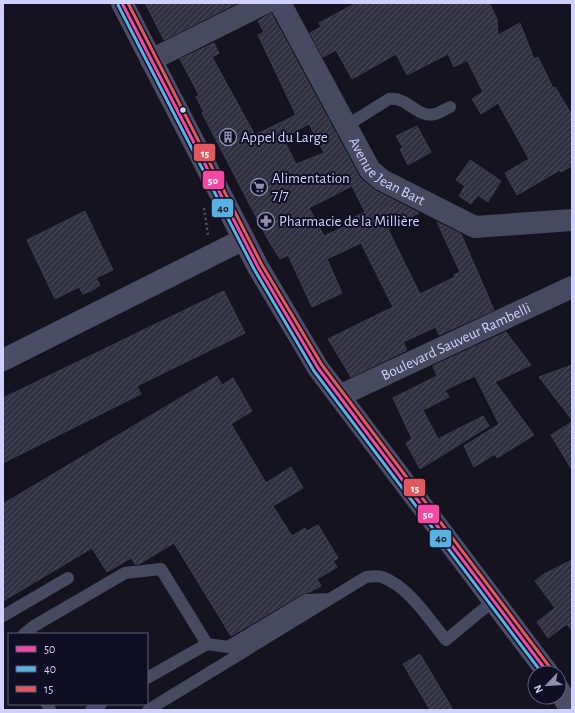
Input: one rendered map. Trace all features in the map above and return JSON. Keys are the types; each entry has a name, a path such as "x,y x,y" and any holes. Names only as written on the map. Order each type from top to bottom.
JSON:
{"main road":[{"path":"122,3 244,239 318,368 542,665"},
{"path":"3,360 244,239"}],"street":[{"path":"151,60 265,3"},
{"name":"Avenue Jean Bart","path":"280,3 370,170 382,180 475,227 572,220"},
{"name":"Boulevard Sauveur Rambelli","path":"339,396 572,287"}],"lane":[{"path":"346,126 389,99 397,98 426,115 436,114 450,107"},
{"path":"25,633 34,626 125,573 161,569 207,644"},
{"path":"148,710 366,577 381,576 398,586 426,614 446,640 493,601"},
{"path":"3,616 68,578"},
{"path":"148,677 207,644 228,646 306,600 330,599"},
{"path":"91,710 100,705"}],"building":[{"path":"145,3 237,3 164,40"},
{"path":"356,3 489,3 497,19 498,35 520,23 534,59 538,57 553,88 555,87 572,115 572,166 561,172 560,170 517,195 505,173 529,159 498,103 481,114 472,99 483,92 467,60 454,67 448,54 407,75 396,54 352,79 336,50 323,57 310,33 321,27 319,23"},
{"path":"271,13 360,178 376,191 419,213 388,229 420,294 455,277 454,275 460,272 437,222 461,234 494,310 439,335 436,327 403,342 407,350 351,377 328,339 393,307 361,243 327,259 342,293 312,307 288,255 280,259 267,238 202,113 204,112 196,97 199,95 180,59 214,43 219,53 212,57 255,135 296,115 258,35 264,32 258,21","holes":["309,124 324,153 296,164 283,138","352,186 365,212 350,219 352,223 324,236 309,208"]},
{"path":"417,126 431,152 408,165 400,149 403,148 396,136"},
{"path":"470,160 501,181 488,202 478,195 471,204 459,196 465,186 456,180"},
{"path":"85,211 113,270 96,278 100,285 91,291 83,294 79,287 55,299 27,240"},
{"path":"224,291 245,333 137,386 141,394 3,463 3,398"},
{"path":"506,332 531,365 495,382 534,435 497,458 495,454 474,467 464,446 499,424 475,376 445,390 449,397 423,410 438,439 483,416 489,426 420,469 406,443 412,439 393,398 437,376 433,366"},
{"path":"572,365 572,420 539,377"},
{"path":"217,376 222,385 233,378 252,411 231,424 266,483 291,467 303,488 273,506 292,536 305,528 307,531 318,525 338,558 333,561 337,567 317,579 321,586 310,592 302,594 231,636 174,543 139,564 135,564 131,558 107,572 92,548 3,601 3,504"},
{"path":"572,422 572,470 551,435"},
{"path":"572,560 572,631 567,624 548,638 537,622 555,608 535,581 544,574"},
{"path":"420,654 453,710 430,710 403,664"}],"transit line":[{"name":"50","path":"122,3 258,267 318,368 542,665"},
{"name":"15","path":"128,3 262,265 322,365 548,665"},
{"name":"40","path":"118,5 254,269 314,371 536,665"}],"place":[{"name":"Appel du Large","path":"228,137"},
{"name":"Alimentation 7/7","path":"259,187"},
{"name":"Pharmacie de la Millière","path":"266,221"}]}
